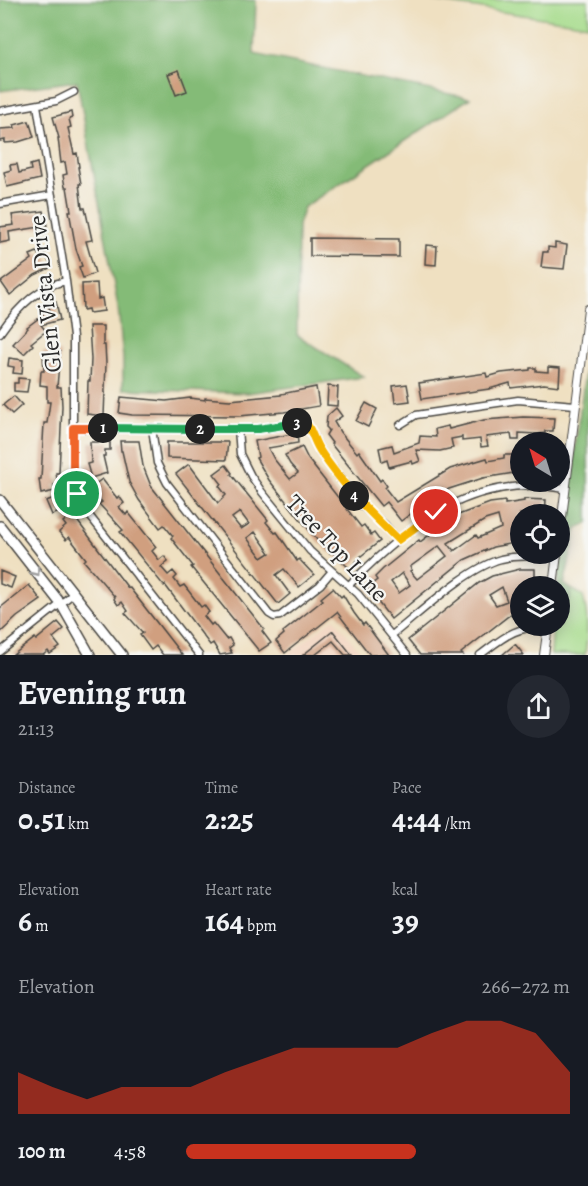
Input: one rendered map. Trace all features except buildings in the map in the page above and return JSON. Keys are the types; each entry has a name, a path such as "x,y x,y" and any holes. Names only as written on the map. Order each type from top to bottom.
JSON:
{"main road":[{"path":"0,500 122,655"},
{"path":"0,526 61,604 90,655"}],"street":[{"path":"0,111 37,105 74,92"},
{"name":"Glen Vista Drive","path":"37,105 73,337 73,477 80,501 199,655"},
{"path":"0,204 52,195"},
{"path":"0,333 3,324 36,294 56,283 66,281"},
{"path":"570,447 588,309"},
{"path":"400,425 416,415 518,400 575,405"},
{"path":"73,428 238,429 306,423 324,457 355,497 398,540"},
{"path":"152,428 157,463 167,483 269,614 274,617 280,616 313,591 332,571"},
{"name":"Tree Top Lane","path":"238,429 240,454 251,476 310,551 349,585 407,655"},
{"path":"349,585 369,564 398,540 441,509 478,493 510,487"},
{"path":"392,635 467,576 483,566 510,557"},
{"path":"0,652 74,594"},
{"path":"480,655 510,634"},
{"path":"544,655 547,636"}],"shaded area":[{"path":"334,618 363,655 287,655"}],"green space":[{"path":"0,0 256,0 254,54 470,98 304,207 298,225 297,335 364,377 248,393 123,389 123,358 118,307 77,81 0,91"},
{"path":"424,0 588,0 588,25"},
{"path":"588,350 588,523 577,529 570,559 570,504 568,504"},
{"path":"560,564 569,564 566,576 558,576"},
{"path":"571,589 583,597 585,603 587,641 585,655 551,655 552,636 570,636"}],"route":[{"path":"77,494 73,477 73,428 258,429 306,423 324,457 361,505 385,525 398,540 436,512"}]}
